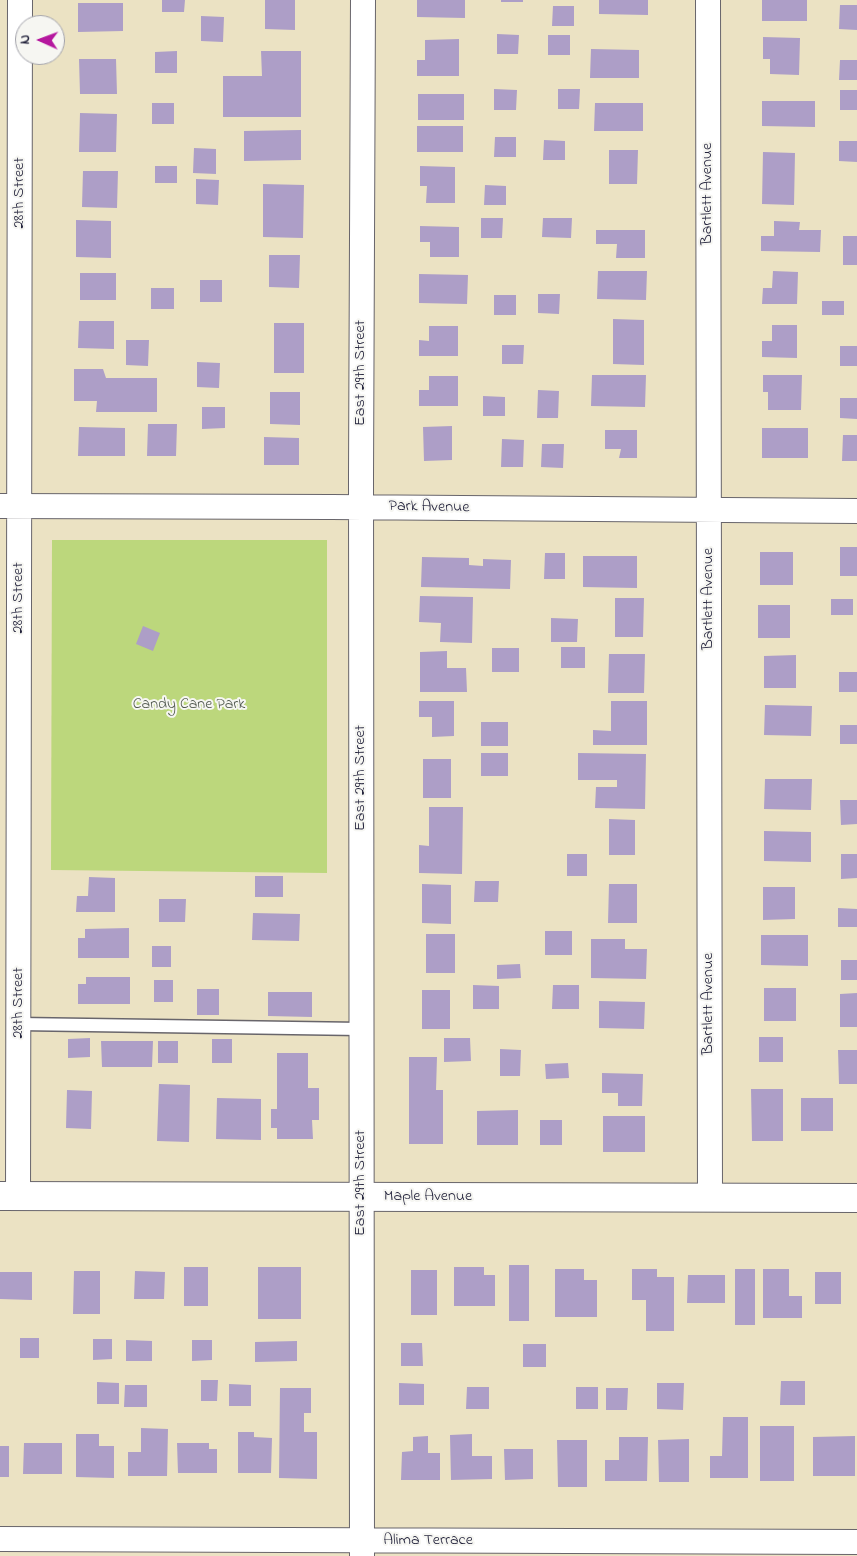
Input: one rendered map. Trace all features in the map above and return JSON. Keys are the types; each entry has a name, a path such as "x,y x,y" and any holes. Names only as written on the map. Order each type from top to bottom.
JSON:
{"street":[{"name":"28th Street","path":"9,1196 18,1024 10,506 20,0"},
{"name":"East 29th Street","path":"362,1548 361,507 363,0"},
{"name":"Bartlett Avenue","path":"708,0 710,1198"},
{"name":"Park Avenue","path":"10,506 857,511"},
{"name":"Maple Avenue","path":"9,1196 857,1198"},
{"name":"Alima Terrace","path":"0,1540 362,1548 857,1542"}],"lane":[{"path":"18,1024 361,1029"}],"green space":[{"name":"Candy Cane Park","path":"52,540 327,540 327,873 51,870"}],"building":[{"path":"162,0 185,0 184,12 162,12"},
{"path":"265,0 295,0 295,30 265,29"},
{"path":"417,0 465,0 465,18 417,17"},
{"path":"501,0 523,0 523,2 501,2"},
{"path":"599,0 648,0 648,15 599,14"},
{"path":"762,0 807,0 807,21 762,21"},
{"path":"78,3 123,3 123,31 78,32"},
{"path":"840,5 857,5 857,30 839,29"},
{"path":"553,6 574,6 574,26 552,26"},
{"path":"201,16 224,17 223,42 201,41"},
{"path":"497,34 519,35 518,54 497,54"},
{"path":"548,35 570,35 570,55 548,55"},
{"path":"763,37 800,38 799,75 770,74 770,59 763,59"},
{"path":"459,39 459,76 417,76 417,60 425,60 425,40"},
{"path":"591,49 639,50 639,78 590,78"},
{"path":"177,51 177,73 155,73 155,52"},
{"path":"261,51 301,51 301,117 223,117 223,76 262,76"},
{"path":"79,59 116,59 117,94 80,94"},
{"path":"840,60 857,60 857,80 839,80"},
{"path":"494,89 517,90 516,110 494,110"},
{"path":"558,89 580,89 579,109 558,109"},
{"path":"840,90 857,90 857,110 840,110"},
{"path":"418,94 464,94 464,120 418,120"},
{"path":"762,101 815,101 815,127 762,126"},
{"path":"152,103 174,103 174,124 152,124"},
{"path":"595,103 643,103 643,131 594,131"},
{"path":"80,113 117,114 116,152 79,152"},
{"path":"417,126 463,126 463,152 417,152"},
{"path":"301,130 301,160 244,161 244,131"},
{"path":"495,137 516,137 516,157 494,157"},
{"path":"544,140 565,141 565,160 543,160"},
{"path":"839,141 857,141 857,162 839,161"},
{"path":"194,148 216,149 216,174 193,173"},
{"path":"609,150 638,150 637,184 609,184"},
{"path":"763,152 795,153 794,205 762,204"},
{"path":"155,166 177,166 177,183 155,183"},
{"path":"420,166 455,167 455,203 426,203 427,186 420,186"},
{"path":"83,171 118,171 117,208 82,207"},
{"path":"196,179 219,180 218,205 196,204"},
{"path":"263,184 304,185 303,238 263,237"},
{"path":"485,185 506,186 506,205 484,205"},
{"path":"481,218 503,218 502,238 481,238"},
{"path":"543,218 572,218 571,238 542,237"},
{"path":"76,220 111,221 111,258 76,257"},
{"path":"774,221 800,222 799,230 821,230 820,252 761,251 761,236 774,236"},
{"path":"420,226 459,227 459,257 430,257 430,242 420,242"},
{"path":"596,230 645,230 645,258 616,258 617,244 596,244"},
{"path":"843,236 857,236 857,265 843,265"},
{"path":"269,255 300,255 299,288 269,287"},
{"path":"598,271 647,271 646,300 597,299"},
{"path":"773,271 798,272 797,304 762,304 763,288 772,288"},
{"path":"80,273 116,273 116,300 80,300"},
{"path":"419,274 468,275 467,304 419,303"},
{"path":"200,280 222,280 222,302 200,302"},
{"path":"151,288 174,288 174,309 151,309"},
{"path":"538,294 560,294 559,314 538,313"},
{"path":"494,295 516,295 516,315 494,315"},
{"path":"822,301 844,301 844,315 822,315"},
{"path":"613,319 644,320 644,365 613,364"},
{"path":"79,321 114,321 114,349 78,348"},
{"path":"274,323 304,323 304,373 274,373"},
{"path":"772,325 797,325 797,358 762,357 762,341 772,341"},
{"path":"429,326 458,326 458,356 419,356 419,340 429,341"},
{"path":"126,340 149,340 148,366 126,365"},
{"path":"502,345 524,345 523,364 502,364"},
{"path":"840,346 857,346 857,366 840,366"},
{"path":"197,362 220,363 219,388 197,387"},
{"path":"74,369 103,369 106,378 157,378 157,412 96,412 97,401 74,401"},
{"path":"592,375 646,375 645,407 591,406"},
{"path":"763,375 802,375 801,410 768,410 768,392 763,392"},
{"path":"429,376 458,376 458,406 419,406 419,390 429,390"},
{"path":"538,390 559,391 558,418 537,418"},
{"path":"270,392 300,392 300,425 270,424"},
{"path":"483,396 505,397 505,416 483,416"},
{"path":"840,398 857,398 857,419 840,418"},
{"path":"202,407 225,407 225,428 202,429"},
{"path":"148,424 177,424 176,456 147,456"},
{"path":"452,426 452,460 424,461 423,427"},
{"path":"79,427 125,428 125,456 78,456"},
{"path":"762,428 808,428 808,458 762,458"},
{"path":"605,430 637,430 637,458 619,458 621,449 605,449"},
{"path":"843,435 857,435 857,461 842,461"},
{"path":"264,437 299,438 299,465 264,465"},
{"path":"502,439 524,440 523,467 501,467"},
{"path":"542,444 564,444 563,468 541,467"},
{"path":"840,547 857,547 857,576 840,576"},
{"path":"760,552 793,552 793,585 760,585"},
{"path":"545,553 565,553 565,579 544,579"},
{"path":"583,556 637,556 637,588 583,587"},
{"path":"422,557 469,558 469,565 483,566 483,559 511,560 510,589 421,587"},
{"path":"420,596 473,597 472,643 440,642 441,623 419,622"},
{"path":"615,598 644,598 643,637 615,637"},
{"path":"831,599 853,599 853,615 831,615"},
{"path":"758,605 790,605 790,638 758,638"},
{"path":"551,618 578,619 577,642 551,642"},
{"path":"143,626 160,633 153,651 136,644"},
{"path":"561,647 585,647 585,668 561,668"},
{"path":"492,648 519,648 519,672 492,672"},
{"path":"447,651 447,668 466,668 467,692 420,692 420,652"},
{"path":"609,654 645,654 644,693 608,693"},
{"path":"796,655 796,688 764,688 764,656"},
{"path":"839,672 857,672 857,692 839,692"},
{"path":"419,701 454,701 454,736 432,737 432,717 419,717"},
{"path":"611,701 647,701 647,745 593,745 593,730 611,731"},
{"path":"765,705 812,706 811,736 764,735"},
{"path":"481,722 508,722 508,746 481,746"},
{"path":"840,725 857,725 857,744 840,744"},
{"path":"481,753 508,753 508,776 481,776"},
{"path":"578,753 646,754 645,809 595,808 596,787 617,787 617,780 578,780"},
{"path":"423,759 451,759 451,798 423,798"},
{"path":"765,779 812,779 811,810 764,809"},
{"path":"840,800 857,800 857,824 841,825"},
{"path":"429,807 463,807 462,874 419,873 419,845 429,846"},
{"path":"609,819 635,820 635,855 609,855"},
{"path":"764,831 811,832 811,862 764,861"},
{"path":"567,854 587,854 587,876 567,876"},
{"path":"841,854 857,854 857,878 841,879"},
{"path":"255,876 283,876 283,897 255,897"},
{"path":"89,877 115,878 115,912 76,912 77,896 88,896"},
{"path":"475,881 499,881 498,902 474,902"},
{"path":"422,884 451,885 451,924 422,923"},
{"path":"609,884 637,884 637,923 608,923"},
{"path":"763,887 795,887 795,919 763,920"},
{"path":"159,899 186,899 185,922 159,922"},
{"path":"838,908 857,909 857,927 838,927"},
{"path":"253,913 300,914 299,941 252,940"},
{"path":"129,928 129,958 78,958 78,938 85,938 85,929"},
{"path":"545,931 572,931 572,955 545,955"},
{"path":"426,934 455,934 455,973 426,973"},
{"path":"761,935 808,935 808,966 761,965"},
{"path":"591,939 625,939 625,949 647,949 646,979 591,978"},
{"path":"152,946 171,946 171,967 152,967"},
{"path":"841,960 857,960 857,980 841,980"},
{"path":"520,964 521,978 497,979 497,965"},
{"path":"86,977 130,977 130,1004 78,1004 78,984 86,984"},
{"path":"154,980 173,980 173,1002 154,1002"},
{"path":"473,985 499,986 499,1009 473,1009"},
{"path":"553,985 579,985 579,1009 552,1009"},
{"path":"764,988 796,988 796,1021 764,1021"},
{"path":"197,989 219,989 219,1015 197,1015"},
{"path":"422,990 450,990 450,1029 422,1029"},
{"path":"268,992 312,992 312,1017 268,1016"},
{"path":"857,993 857,1027 840,1027 840,994"},
{"path":"599,1001 645,1002 644,1029 599,1028"},
{"path":"759,1037 783,1037 783,1062 759,1062"},
{"path":"90,1038 90,1057 68,1058 68,1039"},
{"path":"444,1038 470,1038 471,1061 444,1062"},
{"path":"212,1039 232,1039 232,1063 212,1063"},
{"path":"101,1041 153,1041 152,1067 102,1067"},
{"path":"158,1041 178,1041 178,1063 158,1063"},
{"path":"500,1049 521,1050 520,1076 500,1076"},
{"path":"838,1050 857,1050 857,1084 839,1084"},
{"path":"277,1053 308,1053 308,1088 319,1088 319,1120 312,1120 313,1139 277,1139 277,1128 271,1128 271,1109 277,1109"},
{"path":"409,1057 437,1057 436,1090 443,1090 443,1144 409,1144"},
{"path":"568,1063 569,1078 546,1079 545,1064"},
{"path":"602,1073 643,1074 642,1106 618,1106 618,1093 602,1093"},
{"path":"159,1084 190,1085 189,1142 157,1141"},
{"path":"751,1089 783,1089 783,1141 752,1141"},
{"path":"67,1090 92,1091 91,1129 66,1128"},
{"path":"217,1098 261,1099 261,1140 216,1139"},
{"path":"801,1098 833,1098 833,1131 801,1131"},
{"path":"518,1110 518,1145 477,1145 477,1111"},
{"path":"603,1116 645,1116 645,1152 603,1152"},
{"path":"540,1120 562,1120 562,1145 540,1145"},
{"path":"509,1265 529,1265 529,1321 509,1321"},
{"path":"184,1267 208,1267 208,1306 184,1306"},
{"path":"258,1267 301,1267 301,1319 258,1319"},
{"path":"454,1267 484,1267 484,1275 495,1275 495,1306 454,1306"},
{"path":"555,1269 584,1269 584,1280 597,1280 597,1317 555,1317"},
{"path":"632,1269 657,1269 657,1277 674,1277 674,1331 646,1331 646,1300 632,1300"},
{"path":"735,1269 755,1269 755,1325 735,1325"},
{"path":"763,1269 789,1269 789,1296 802,1296 802,1318 763,1318"},
{"path":"411,1270 437,1270 437,1315 411,1315"},
{"path":"74,1271 100,1271 100,1314 73,1314"},
{"path":"135,1271 165,1272 164,1299 134,1299"},
{"path":"0,1272 32,1272 32,1300 0,1299"},
{"path":"815,1272 841,1272 841,1304 815,1304"},
{"path":"688,1275 725,1275 725,1303 687,1303"},
{"path":"20,1338 39,1338 39,1358 20,1358"},
{"path":"93,1339 112,1339 112,1359 93,1360"},
{"path":"126,1340 152,1341 152,1361 126,1361"},
{"path":"192,1340 212,1340 212,1360 192,1361"},
{"path":"297,1341 297,1361 255,1362 255,1342"},
{"path":"401,1343 422,1343 423,1366 401,1366"},
{"path":"523,1344 546,1344 546,1367 523,1367"},
{"path":"201,1380 218,1380 217,1401 201,1401"},
{"path":"781,1381 805,1381 805,1405 780,1405"},
{"path":"97,1382 119,1383 119,1404 97,1404"},
{"path":"399,1383 424,1384 424,1405 399,1405"},
{"path":"657,1383 684,1383 683,1410 657,1409"},
{"path":"229,1384 251,1385 251,1406 229,1406"},
{"path":"125,1385 147,1385 147,1407 124,1407"},
{"path":"467,1387 489,1387 489,1409 466,1409"},
{"path":"576,1387 598,1387 598,1409 576,1409"},
{"path":"280,1388 311,1388 311,1413 304,1413 304,1432 317,1432 317,1479 279,1478"},
{"path":"606,1388 628,1388 627,1410 606,1410"},
{"path":"723,1417 748,1417 748,1478 710,1478 710,1456 722,1456"},
{"path":"760,1426 794,1426 794,1481 760,1481"},
{"path":"141,1428 168,1429 167,1476 128,1476 128,1452 141,1452"},
{"path":"238,1432 254,1432 254,1437 272,1438 271,1473 238,1473"},
{"path":"76,1434 99,1434 99,1446 114,1446 114,1478 76,1477"},
{"path":"472,1434 472,1456 492,1456 492,1479 451,1480 450,1435"},
{"path":"428,1436 428,1453 440,1453 440,1480 401,1480 402,1452 413,1451 413,1437"},
{"path":"855,1436 855,1476 813,1476 813,1437"},
{"path":"619,1437 648,1437 647,1481 605,1481 605,1460 619,1460"},
{"path":"689,1439 689,1482 659,1482 658,1440"},
{"path":"557,1440 587,1440 587,1487 558,1487"},
{"path":"24,1443 62,1443 62,1474 23,1474"},
{"path":"177,1443 209,1443 209,1449 217,1449 217,1473 178,1473"},
{"path":"0,1446 9,1446 9,1477 0,1477"},
{"path":"504,1449 533,1449 533,1479 505,1480"}]}
